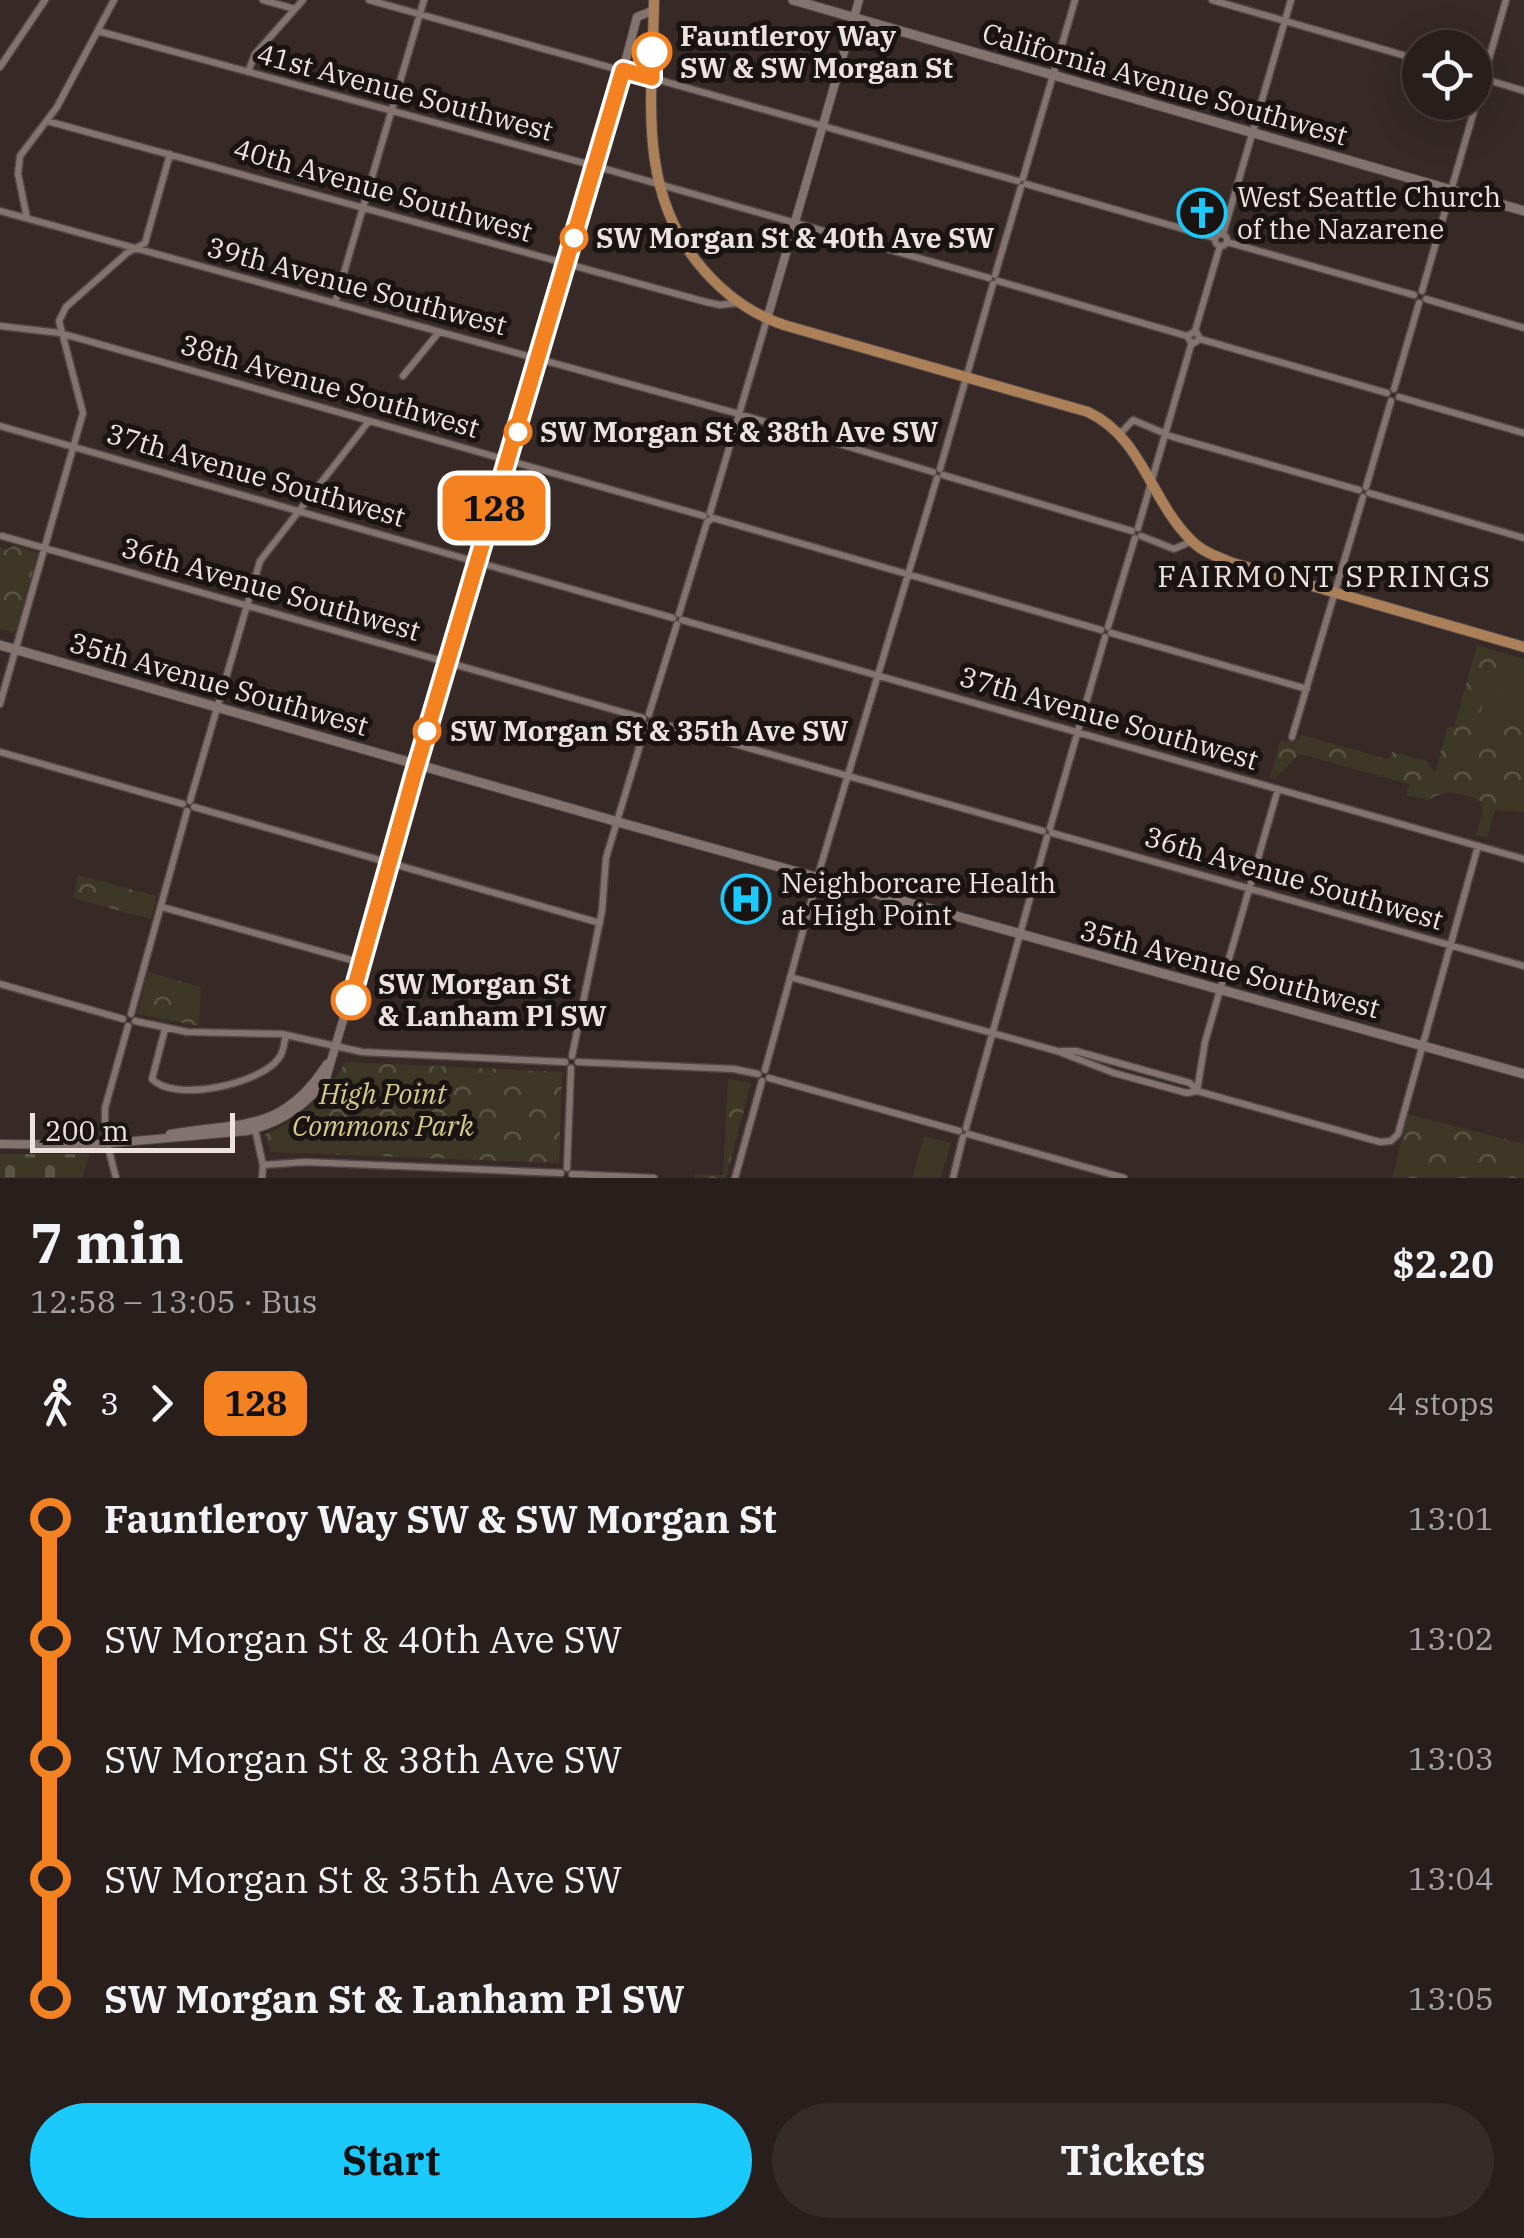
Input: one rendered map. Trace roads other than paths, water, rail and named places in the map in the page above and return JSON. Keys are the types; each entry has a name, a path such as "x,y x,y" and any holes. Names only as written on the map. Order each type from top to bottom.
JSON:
{"main road":[{"name":"California Avenue Southwest","path":"793,0 1524,211"},
{"path":"654,5 652,131 657,184 676,232 738,304 767,319 1088,412 1120,434 1192,541 1206,551 1232,563 1524,647"},
{"name":"35th Avenue Southwest","path":"0,645 1524,1074"}],"street":[{"path":"0,67 45,0"},
{"path":"27,218 18,162 48,121 114,0"},
{"path":"264,0 295,9"},
{"path":"248,72 255,54 304,0"},
{"path":"369,0 823,125 1524,328"},
{"path":"335,303 424,0"},
{"path":"567,1174 572,1062 600,923 606,858 859,0"},
{"path":"735,1178 818,877 1075,0"},
{"path":"1212,0 1402,55"},
{"path":"954,1178 1048,832 1291,0"},
{"path":"1492,40 1506,0"},
{"path":"0,1144 136,1141 254,1126 287,1115 310,1100 326,1078 635,21 654,5"},
{"name":"41st Avenue Southwest","path":"98,31 795,222 1524,433"},
{"path":"1492,81 1524,90"},
{"path":"1292,737 1393,395 1468,120"},
{"name":"40th Avenue Southwest","path":"48,121 720,306 738,304"},
{"path":"0,704 83,408 59,322 66,307 127,253 145,243 170,154"},
{"name":"39th Avenue Southwest","path":"0,211 740,414 1136,534 1174,549 1192,541"},
{"path":"706,302 720,287"},
{"name":"38th Avenue Southwest","path":"0,326 60,333 1307,689"},
{"path":"404,376 439,332"},
{"path":"1120,434 1133,420 1165,433 1524,538"},
{"path":"116,1178 107,1143 106,1104 245,604 262,557 369,421"},
{"name":"37th Avenue Southwest","path":"0,426 1524,859"},
{"name":"36th Avenue Southwest","path":"2,536 1524,966"},
{"path":"0,752 600,923"},
{"path":"1198,1091 1205,1042 1278,789"},
{"path":"790,978 1057,1051 1114,1073 1188,1093 1198,1091 1380,1142 1394,1140 1478,846"},
{"path":"162,906 362,962"},
{"path":"0,984 187,1032 286,1035 362,1052 734,1068 1124,1178"},
{"path":"166,1029 152,1079 162,1088 178,1090 230,1085 252,1078 280,1058 286,1035"},
{"path":"254,1126 262,1178"},
{"path":"263,1165 292,1162 418,1172 654,1178"}],"place":[{"name":"Fauntleroy Way SW & SW Morgan St","path":"652,52"},
{"name":"West Seattle Church of the Nazarene","path":"1202,213"},
{"name":"SW Morgan St & 40th Ave SW","path":"574,238"},
{"name":"SW Morgan St & 38th Ave SW","path":"518,432"},
{"name":"SW Morgan St & 35th Ave SW","path":"427,731"},
{"name":"Neighborcare Health at High Point","path":"746,899"},
{"name":"SW Morgan St & Lanham Pl SW","path":"351,1000"}],"district":[{"name":"FAIRMONT SPRINGS","path":"1325,577"}],"park label":[{"name":"High Point Commons Park","path":"383,1110"}]}
